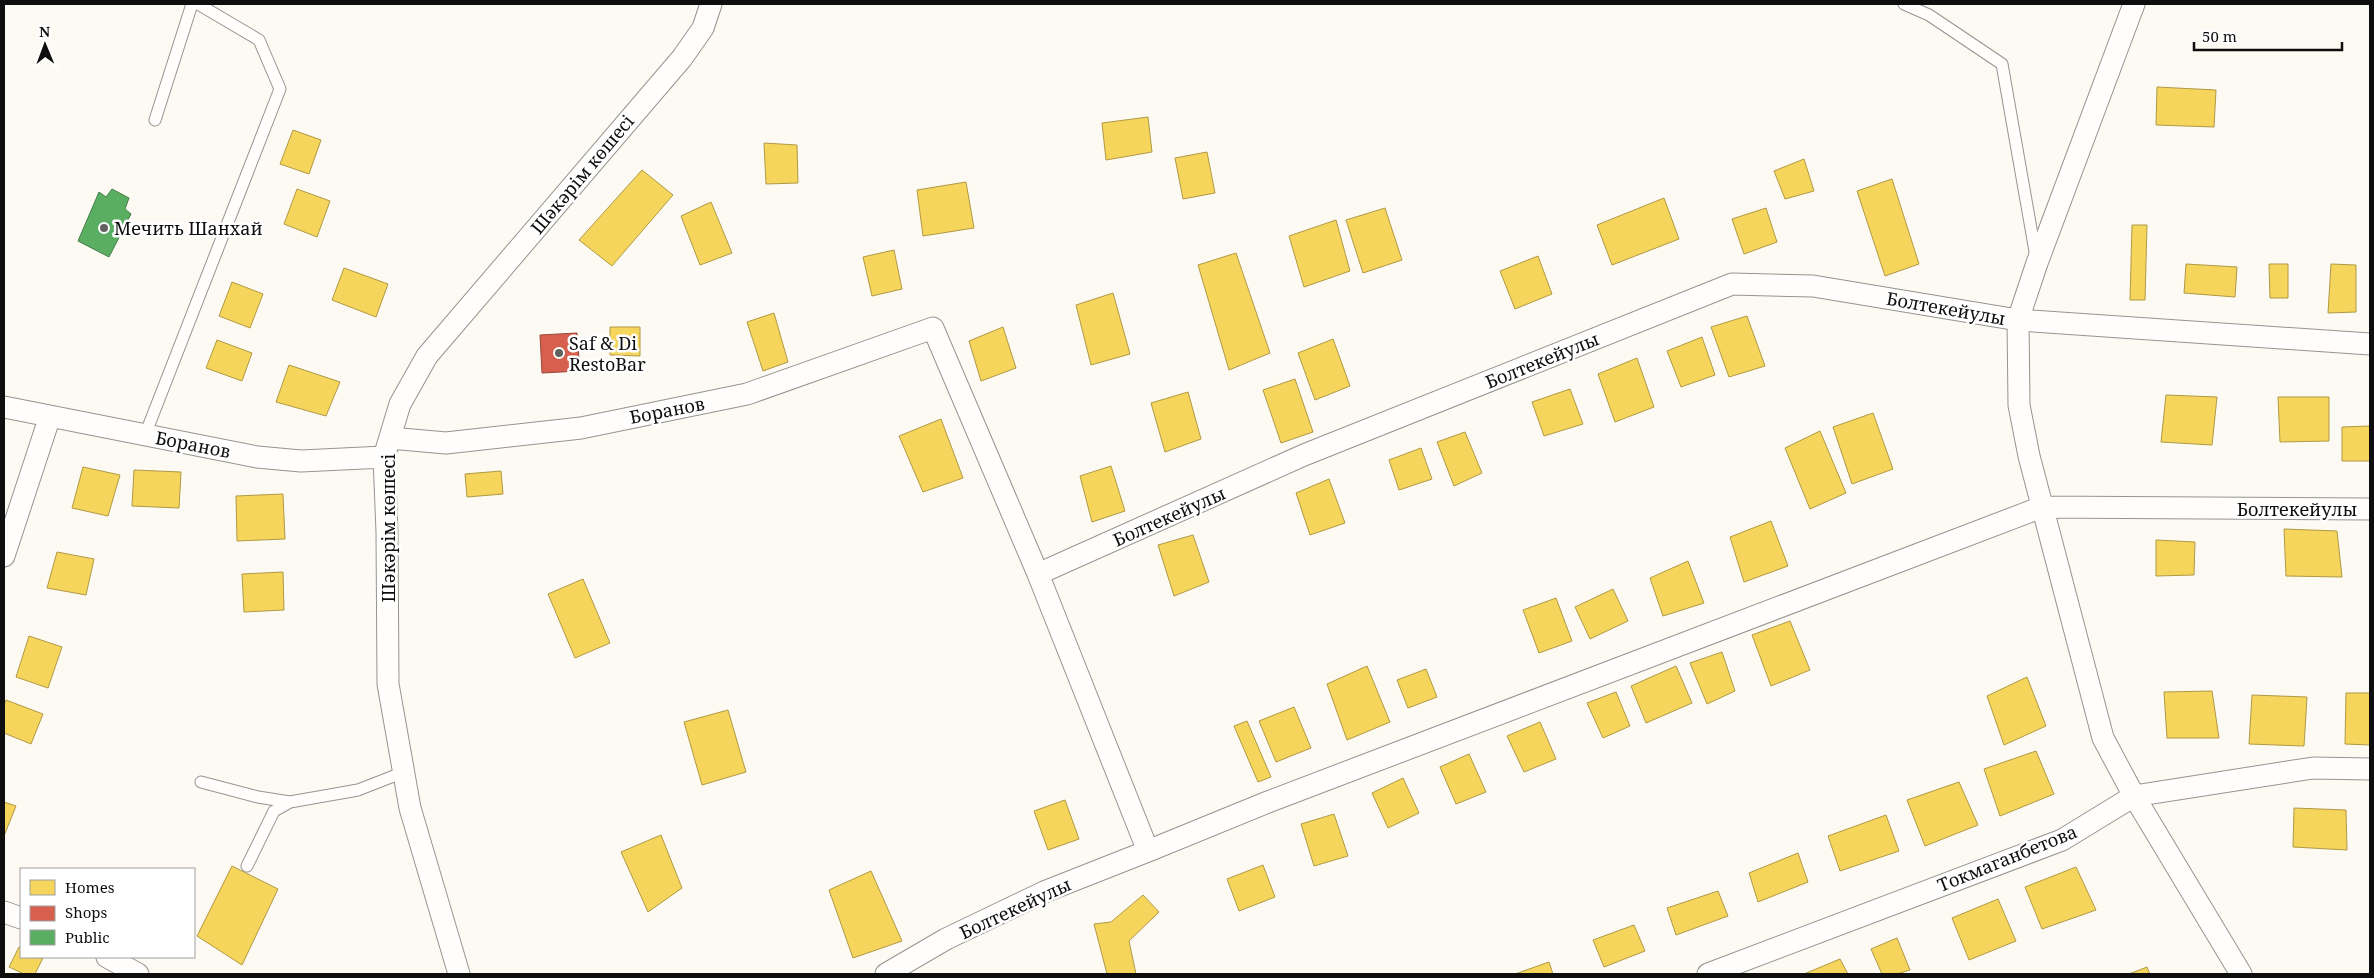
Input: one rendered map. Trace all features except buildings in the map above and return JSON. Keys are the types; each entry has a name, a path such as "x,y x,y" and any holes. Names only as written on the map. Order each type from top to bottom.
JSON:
{"street":[{"name":"Шәкәрім көшесі","path":"459,974 410,808 388,684 387,448 400,404 427,356 682,58 703,28 711,4"},
{"path":"2134,4 2037,263 2018,320 2019,405 2042,507 2103,738 2134,796 2241,974"},
{"name":"Болтекейулы","path":"1038,574 1304,455 1732,284 1813,286 2018,320 2370,344"},
{"name":"Боранов","path":"4,407 257,457 301,462 387,448 581,428 747,394 934,328 1038,574"},
{"path":"4,556 50,416"},
{"name":"Болтекейулы","path":"886,974 946,939 1044,892 1268,802 2042,507 2370,509"},
{"path":"1038,574 1148,851"},
{"name":"Токмаганбетова","path":"1708,974 2062,840 2134,796 2312,768 2370,769"},
{"path":"4,912 20,918"},
{"path":"110,958 138,974"}],"lane":[{"path":"155,120 192,4"},
{"path":"145,435 280,89 259,40 198,4"},
{"path":"1904,4 1929,15 2002,64 2037,263"},
{"path":"201,782 258,797 290,802 358,790 404,772"},
{"path":"247,866 274,811 290,802"}],"place":[{"name":"Мечить Шанхай","path":"104,228"},
{"name":"Saf & Di RestoBar","path":"559,353"}]}
